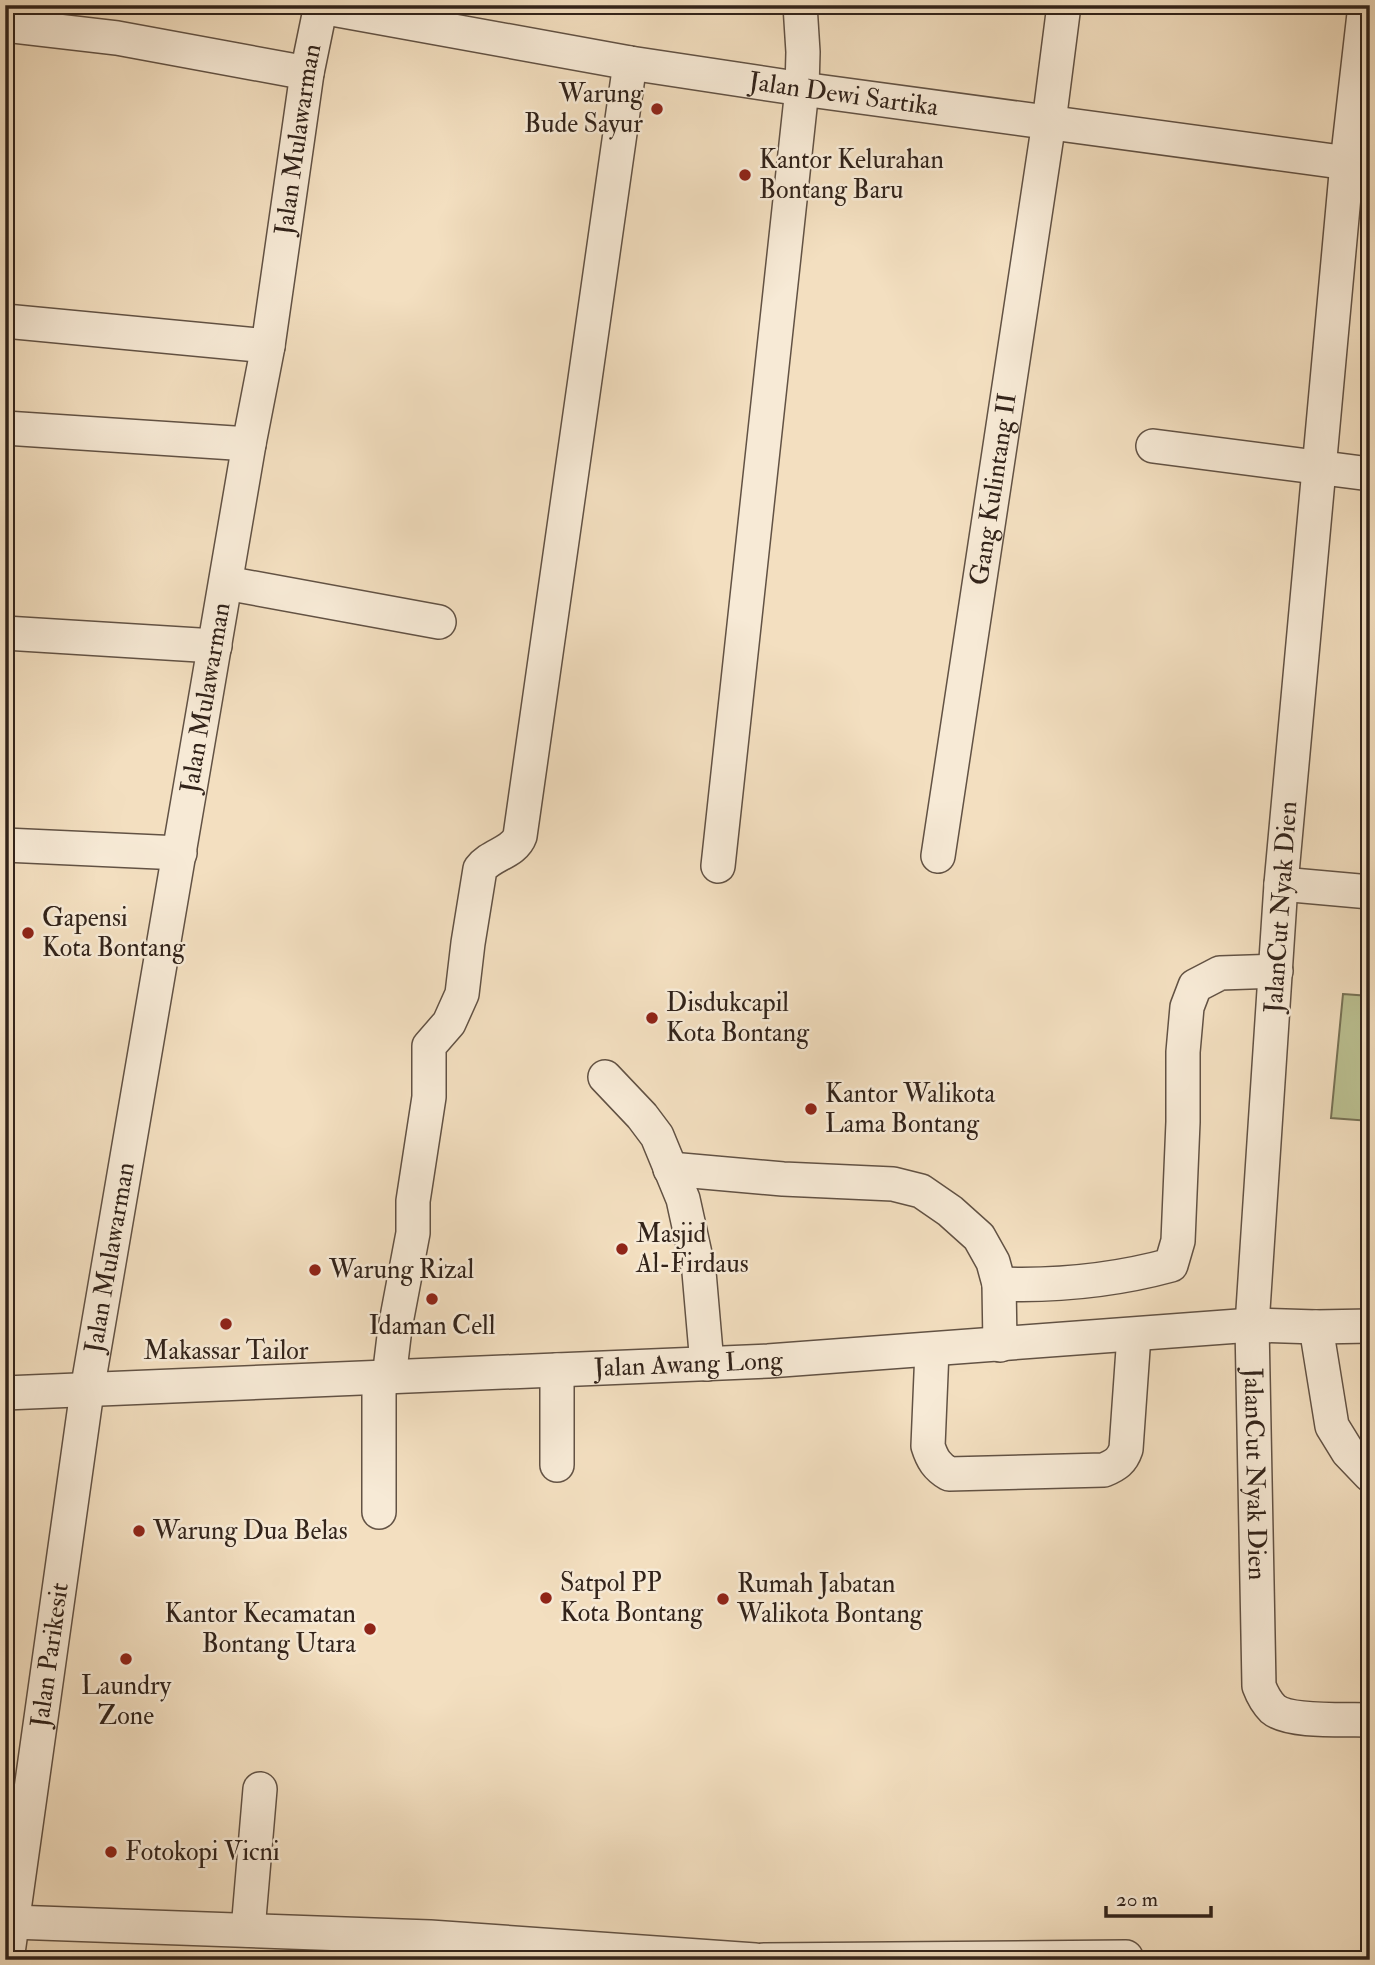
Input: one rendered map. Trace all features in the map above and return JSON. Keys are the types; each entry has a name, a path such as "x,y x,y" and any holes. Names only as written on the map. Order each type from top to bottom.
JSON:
{"street":[{"path":"718,866 802,89 800,5"},
{"name":"Gang Kulintang II","path":"938,856 1049,122 1064,5"},
{"name":"JalanCut Nyak Dien","path":"1365,5 1358,165 1319,467 1281,884 1252,1325 1259,1686 1264,1698 1274,1710 1290,1717 1370,1720"},
{"name":"Jalan Dewi Sartika","path":"321,6 629,63 1358,165"},
{"name":"Jalan Mulawarman","path":"87,1391 268,346 307,73 321,6"},
{"path":"5,25 117,38 307,73"},
{"path":"379,1512 384,1378 413,1233 413,1201 429,1097 429,1046 449,1023 462,994 480,869 485,861 513,847 520,836 629,63"},
{"path":"5,321 268,346"},
{"path":"5,428 249,444"},
{"path":"1153,446 1370,474"},
{"path":"226,583 439,622"},
{"path":"5,633 215,646"},
{"path":"5,845 180,853"},
{"path":"1281,884 1370,892"},
{"path":"999,1284 1039,1286 1145,1272 1171,1265 1178,1241 1183,1052 1187,1007 1195,986 1220,973 1276,971"},
{"path":"605,1077 657,1136 683,1199 699,1272 707,1364"},
{"path":"670,1169 783,1179 893,1184 921,1191 979,1237 993,1262 999,1284 1000,1345"},
{"name":"Jalan Awang Long","path":"5,1393 707,1364 1252,1325 1316,1328 1370,1326"},
{"path":"1316,1328 1332,1426 1348,1452 1370,1475"},
{"path":"932,1350 928,1446 931,1458 939,1468 949,1474 1104,1470 1116,1465 1123,1458 1126,1449 1134,1335"},
{"path":"557,1370 558,1465"},
{"name":"Jalan Parikesit","path":"7,1960 87,1391"},
{"path":"248,1930 260,1789"},
{"path":"12,1922 248,1930 429,1948 755,1960"},
{"path":"764,1960 1126,1957"}],"green space":[{"path":"1343,994 1370,996 1370,1121 1331,1118"}],"place":[{"name":"Warung Bude Sayur","path":"657,109"},
{"name":"Kantor Kelurahan Bontang Baru","path":"745,175"},
{"name":"Gapensi Kota Bontang","path":"28,933"},
{"name":"Disdukcapil Kota Bontang","path":"652,1018"},
{"name":"Kantor Walikota Lama Bontang","path":"811,1109"},
{"name":"Masjid Al-Firdaus","path":"622,1249"},
{"name":"Warung Rizal","path":"315,1270"},
{"name":"Idaman Cell","path":"432,1299"},
{"name":"Makassar Tailor","path":"226,1324"},
{"name":"Warung Dua Belas","path":"139,1531"},
{"name":"Satpol PP Kota Bontang","path":"546,1598"},
{"name":"Rumah Jabatan Walikota Bontang","path":"723,1599"},
{"name":"Kantor Kecamatan Bontang Utara","path":"370,1629"},
{"name":"Laundry Zone","path":"126,1659"},
{"name":"Fotokopi Vicni","path":"111,1852"}]}
